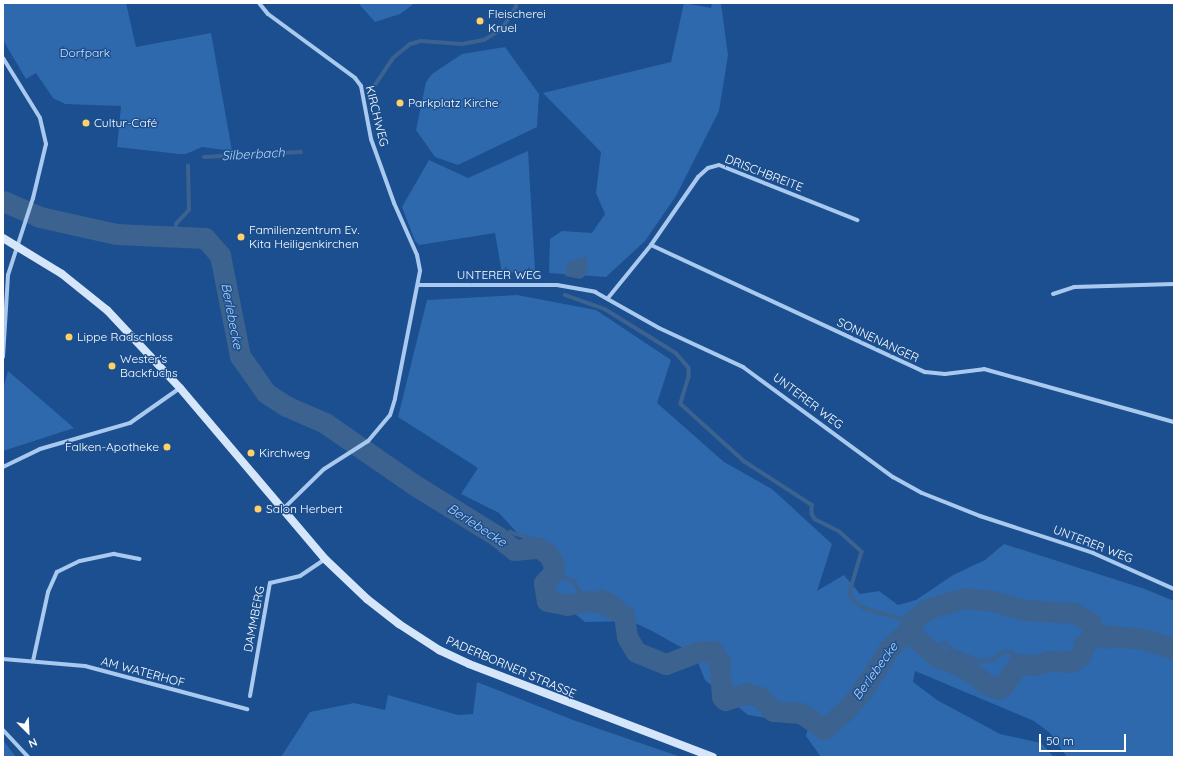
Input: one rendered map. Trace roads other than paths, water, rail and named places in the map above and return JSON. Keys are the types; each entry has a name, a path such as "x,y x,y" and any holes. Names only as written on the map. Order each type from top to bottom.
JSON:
{"main road":[{"name":"PADERBORNER STRASSE","path":"3,238 18,245 62,274 107,310 180,388 325,559 367,599 439,650 573,706 713,757"}],"street":[{"name":"KIRCHWEG","path":"260,3 268,14 355,78 363,93 371,139 394,203 417,255 420,271 419,286 394,403 390,415 368,441 324,470 282,509"},
{"path":"3,58 40,118 45,135 46,152 8,275 3,357"},
{"name":"DRISCHBREITE","path":"651,245 698,177 708,168 719,165 857,220"},
{"path":"608,298 651,245"},
{"name":"SONNENANGER","path":"651,245 925,372 945,374 984,369 1174,422"},
{"path":"1053,294 1074,286 1174,284"},
{"name":"UNTERER WEG","path":"419,286 557,285 595,292 659,328 743,367 893,476 922,493 980,516 1093,553 1174,589"},
{"path":"3,467 40,449 130,423 180,388"},
{"path":"33,661 48,592 57,572 80,561 114,554 140,559"},
{"name":"DAMMBERG","path":"250,696 270,583 300,576 325,559"},
{"name":"AM WATERHOF","path":"3,659 85,666 247,709"},
{"path":"3,730 28,757"}],"waterway":[{"name":"Silberbach","path":"375,85 393,58 410,44 421,41 462,44 484,40 502,29 516,7 516,3"},
{"name":"Silberbach","path":"204,157 301,152"},
{"name":"Silberbach","path":"174,237 176,224 189,210 188,166"},
{"name":"Berlebecke","path":"3,201 40,217 116,234 205,238 220,255 240,356 266,393 286,406 325,423 413,484 497,536 514,550 539,548 548,554 553,563 554,572 544,583 547,601 567,605 584,601 601,602 624,615 627,637 636,652 666,664 697,652 713,651 719,661 722,697 725,700 746,693 760,697 773,711 801,713 824,729 847,709 862,691 890,647 908,631 912,622 927,609 965,598 994,601 1024,610 1074,613 1091,623"},
{"path":"565,295 605,309 676,353 689,368 689,377 681,404 744,461 812,505 812,514 815,519 839,531 862,552 850,592 854,601 864,608 912,622"},
{"path":"499,538 510,532 535,540 539,548"},
{"path":"554,572 575,582 584,601"},
{"path":"596,602 601,591 612,595 622,603 624,615"},
{"name":"Berlebecke","path":"908,631 938,658 954,663 977,676 984,683 998,689 1003,686 1018,664 1035,665 1049,661 1072,662 1081,655 1084,644 1091,638 1102,635 1142,639 1174,649"},
{"path":"1098,636 1103,646 1109,647 1124,638"},
{"path":"928,648 945,643 954,651 980,661 993,660 1003,652 1012,652 1018,664"},
{"path":"951,661 957,652"},
{"path":"969,657 972,673"}],"place":[{"name":"Fleischerei Kruel","path":"480,21"},
{"name":"Parkplatz Kirche","path":"400,103"},
{"name":"Cultur-Café","path":"86,123"},
{"name":"Familienzentrum Ev. Kita Heiligenkirchen","path":"241,237"},
{"name":"Lippe Radschloss","path":"69,337"},
{"name":"Wester's Backfuchs","path":"112,366"},
{"name":"Falken-Apotheke","path":"167,447"},
{"name":"Kirchweg","path":"251,453"},
{"name":"Salon Herbert","path":"258,509"}],"park label":[{"name":"Dorfpark","path":"85,53"}]}
